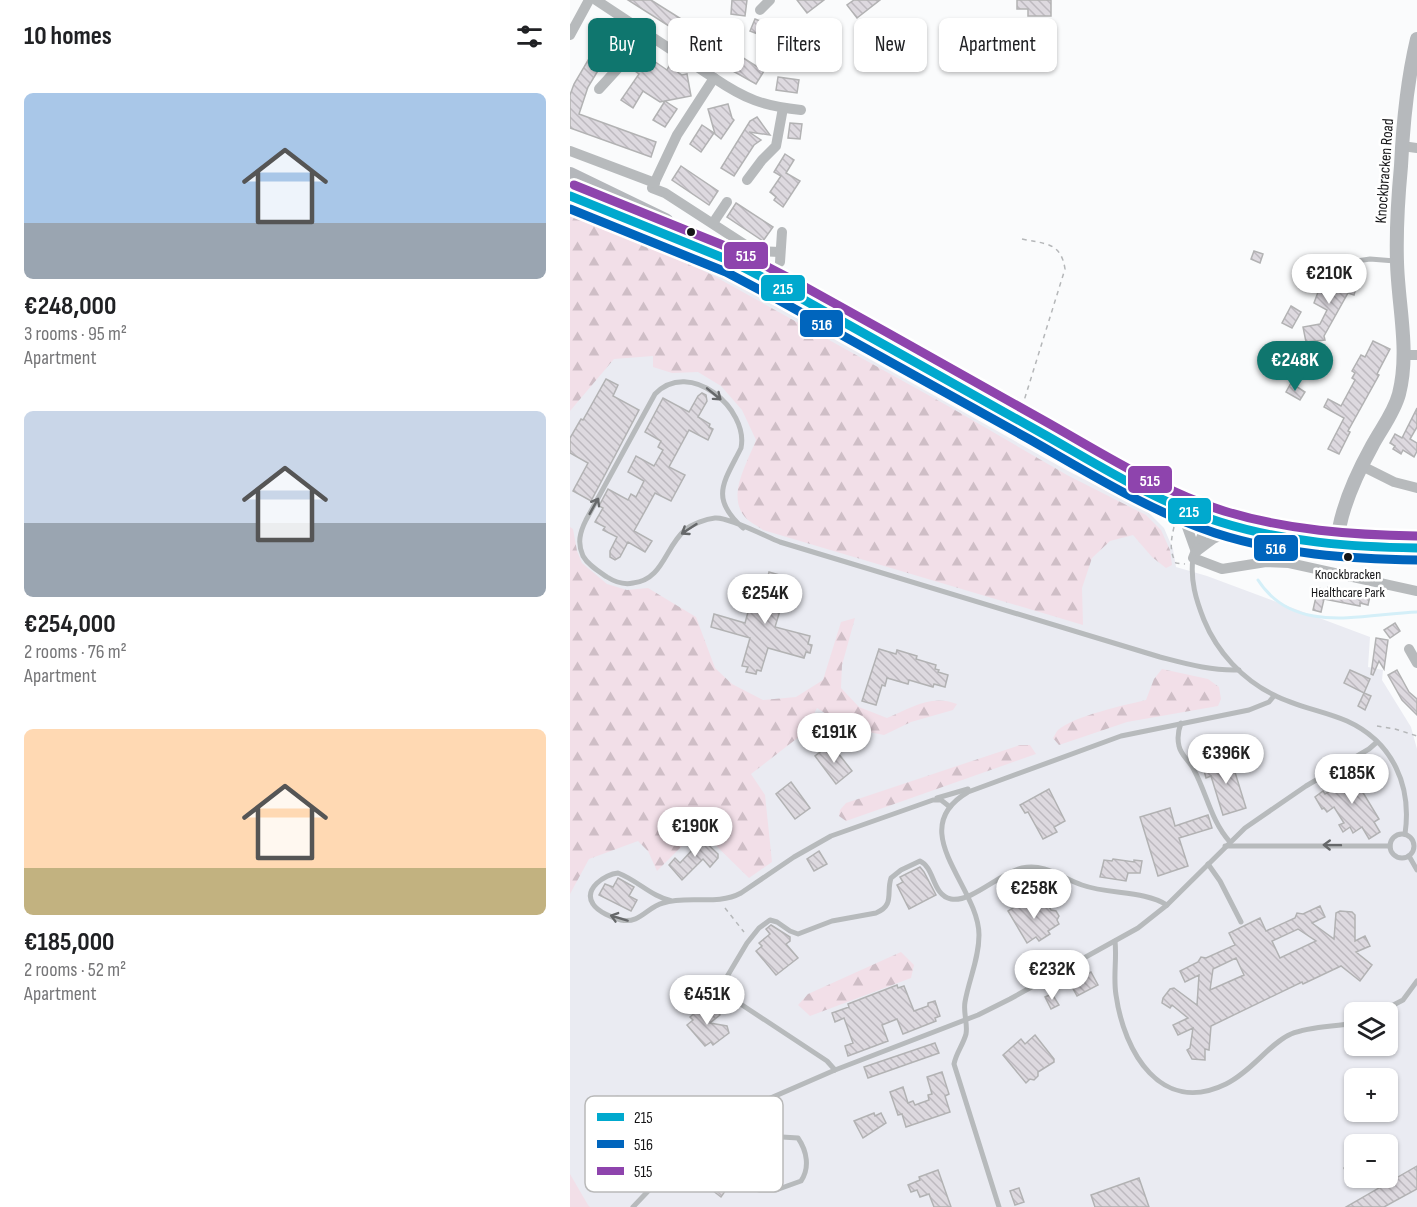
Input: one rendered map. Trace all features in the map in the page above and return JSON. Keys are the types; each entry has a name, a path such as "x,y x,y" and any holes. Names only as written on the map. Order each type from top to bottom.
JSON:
{"highway":[{"path":"570,176 678,228 731,261"},
{"path":"570,186 597,200 613,212"},
{"path":"570,196 731,261 781,286 1159,496 1209,518 1285,537 1337,544 1417,548"}],"street":[{"path":"570,34 589,0"},
{"path":"596,0 623,18"},
{"path":"759,10 770,0"},
{"name":"Knockbracken Road","path":"1337,544 1344,510 1362,466 1393,410 1410,355 1397,261 1402,146 1409,81 1417,39"},
{"path":"656,40 751,100 801,110"},
{"path":"599,89 615,72"},
{"path":"714,78 677,135 652,188 664,193 750,248 780,257 782,232"},
{"path":"747,180 776,146 783,108"},
{"path":"1402,146 1417,148"},
{"path":"570,151 655,183"},
{"path":"713,223 727,202"},
{"path":"1362,466 1394,482 1417,488"},
{"path":"1159,496 1186,524 1194,558"},
{"path":"1194,558 1209,518"},
{"path":"1194,558 1213,539 1242,527"},
{"path":"1194,558 1222,569 1266,562 1289,563 1417,591"},
{"path":"1408,649 1417,663"}],"lane":[{"path":"1307,286 1317,267 1370,259 1397,261"},
{"path":"743,528 724,507 722,493 741,447 740,428 727,406 715,394 696,383 682,381 667,384 655,394 581,530 580,546 582,554 592,567 611,580 629,584 646,581 652,577 676,540 690,526 715,518 733,522 743,528 780,542 1160,657 1202,668 1223,671 1239,670"},
{"path":"1194,558 1196,597 1210,633 1220,649 1239,670 1274,696 1346,721 1377,742 1393,762 1404,787 1407,818 1405,834"},
{"path":"999,1207 954,1064 966,1035 964,1005 976,963 980,932 976,912 945,851 941,836 944,821 951,807 961,796 977,788 1110,739 1249,710 1269,702 1274,696"},
{"path":"1181,723 1178,733 1179,749 1194,769 1214,819 1228,844"},
{"path":"775,1096 835,1070 965,1020 1010,999 1138,928 1167,905 1228,844 1270,810 1377,742"},
{"path":"672,901 657,896 637,882 618,873 602,877 594,888 591,898 594,906 605,913 632,921 659,904 672,901 701,898 727,900 741,893 794,856 831,836 961,790 977,788"},
{"path":"933,800 941,800 951,807"},
{"path":"1390,846 1395,837 1405,834"},
{"path":"1390,846 1398,857 1409,856 1414,849 1414,842 1405,834"},
{"path":"1228,844 1390,846"},
{"path":"1409,856 1417,870"},
{"path":"835,1070 827,1061 740,1004 726,992 725,980 750,939 770,920 798,934 832,921 882,911 890,899 891,878 895,873 917,861 926,865 944,896 954,899 968,896 1008,872 1041,867 1082,885 1146,897 1167,905"},
{"path":"1208,864 1220,881 1241,922"},
{"path":"1115,940 1116,998 1127,1038 1152,1076 1175,1090 1193,1094 1215,1089 1239,1076 1288,1036 1344,1025"},
{"path":"1398,1003 1403,1000 1417,981"},
{"path":"783,1137 798,1138 804,1149 807,1164 801,1181 783,1188"},
{"path":"633,1207 647,1192"}],"path":[{"path":"1017,419 1039,358 1065,269 1063,256 1057,249 1047,244 1022,239"},
{"path":"1175,523 1171,540 1172,555 1176,563 1194,558"},
{"path":"1377,726 1417,736"},
{"path":"719,900 750,939"}],"shaded area":[{"name":"Knockbracken Healthcare Park","path":"570,205 607,219 717,273 1068,471 1148,512 1164,528 1173,549 1176,567 1207,576 1370,637 1368,667 1383,670 1382,680 1411,727 1417,749 1417,1207 570,1207"}],"green space":[{"path":"570,214 677,258 714,276 1067,475 1146,515 1161,530 1170,550 1172,565 1166,568 1152,557 1133,535 1110,541 1092,558 1082,588 1083,625 763,530 747,519 738,501 743,470 756,440 742,410 721,386 698,372 672,373 653,367 653,356 614,359 570,411"},
{"path":"570,527 573,529 582,563 607,584 627,590 648,588 696,617 715,668 732,684 763,700 796,697 823,680 841,622 855,618 842,665 841,688 859,707 887,718 930,701 947,701 957,704 953,710 911,722 884,735 863,731 837,721 817,708 804,733 751,774 765,795 772,862 749,878 699,829 657,871 648,851 638,841 589,859 570,894"},
{"path":"1162,669 1208,679 1219,687 1221,699 1218,706 1127,722 1059,745 1053,738 1058,730 1076,720 1146,700 1154,679"},
{"path":"1020,745 1030,745 1036,754 846,821 839,816 840,810 846,803"},
{"path":"901,952 914,965 911,978 810,1016 798,1005 808,994"},
{"path":"570,1174 588,1205 590,1207 570,1207"}],"building":[{"path":"628,0 651,0 680,18 668,18 668,25"},
{"path":"732,0 747,0 745,16 731,14"},
{"path":"797,0 824,0 807,13"},
{"path":"854,0 880,0 857,18 847,5"},
{"path":"1017,0 1051,0 1051,16 1028,16 1028,9 1017,9"},
{"path":"755,19 756,19 756,33 750,31"},
{"path":"744,58 756,66 756,72 763,72 756,84 735,72 744,72"},
{"path":"588,60 588,72 597,72 588,87 579,114 656,142 651,157 570,128 570,95"},
{"path":"656,62 667,70 668,68 668,72 687,74 691,96 660,102 643,91 633,108 621,100 639,74 636,72 656,72"},
{"path":"778,77 799,80 797,93 776,90"},
{"path":"665,101 677,109 665,127 653,120"},
{"path":"728,104 734,120 721,139 715,134 708,109"},
{"path":"757,117 770,135 749,132 761,140 754,145 734,176 721,168 750,121"},
{"path":"790,123 802,124 800,139 788,138"},
{"path":"702,125 714,133 701,152 690,144"},
{"path":"785,154 794,160 786,173 800,181 783,207 774,200 776,197 770,192 781,176 774,172"},
{"path":"681,166 718,191 709,205 672,180"},
{"path":"736,203 773,227 763,241 727,217"},
{"path":"1254,251 1263,254 1260,263 1251,259"},
{"path":"1324,276 1345,282 1346,277 1358,280 1354,295 1348,293 1324,336 1325,340 1306,342 1303,327 1320,324 1327,310 1314,303"},
{"path":"1291,306 1301,312 1292,328 1282,323"},
{"path":"1373,341 1390,349 1377,374 1379,375 1348,431 1350,432 1339,454 1328,449 1344,418 1324,407 1328,399 1341,406 1355,380 1352,378 1355,373 1352,371 1361,355 1365,357"},
{"path":"606,379 618,385 613,396 639,410 591,501 573,491 588,463 570,453 570,438"},
{"path":"1291,383 1305,392 1300,400 1286,392"},
{"path":"702,393 706,395 707,401 698,417 710,424 709,427 713,429 708,440 689,430 669,467 685,475 671,501 655,493 634,531 652,541 645,552 628,542 620,557 615,560 610,557 610,551 617,537 603,530 605,527 595,522 603,508 599,506 608,489 628,500 631,494 636,497 644,481 628,472 636,456 654,466 663,450 658,447 661,441 645,432 663,398 689,412"},
{"path":"1417,408 1417,427 1410,439 1417,443 1414,457 1403,450 1401,454 1393,449 1395,446 1390,443 1395,434 1402,438"},
{"path":"769,572 790,578 775,627 810,636 808,644 812,645 810,653 806,652 804,658 768,648 761,671 757,670 756,674 746,672 748,667 742,666 750,638 711,627 714,614 745,623 750,605 745,604 747,588 764,593"},
{"path":"1328,587 1370,596 1368,605 1360,603 1360,606 1324,599 1321,612 1313,610 1318,588 1327,590"},
{"path":"1395,623 1400,631 1390,638 1384,630"},
{"path":"1376,638 1388,640 1384,669 1379,661 1373,675 1371,674"},
{"path":"879,649 896,654 897,650 936,665 935,669 939,670 938,672 948,675 945,687 934,684 933,687 909,680 908,684 887,678 885,686 882,685 876,705 862,701"},
{"path":"1350,670 1370,679 1364,693 1344,683"},
{"path":"1397,670 1409,692 1417,699 1417,715 1402,700 1388,675"},
{"path":"1364,693 1371,696 1365,710 1358,706"},
{"path":"831,744 852,771 836,784 815,756"},
{"path":"1235,756 1239,767 1234,769 1246,808 1223,815 1211,776 1206,778 1203,767"},
{"path":"1362,771 1371,785 1362,791 1379,819 1374,822 1380,832 1369,839 1362,827 1353,833 1350,827 1343,832 1339,825 1344,823 1334,807 1327,812 1324,808 1322,809 1315,797 1323,791 1325,794"},
{"path":"791,782 810,808 795,819 776,794"},
{"path":"1049,789 1065,821 1054,827 1057,832 1043,839 1028,812 1025,813 1020,805"},
{"path":"1170,808 1175,826 1208,815 1212,828 1179,838 1188,866 1158,876 1140,817"},
{"path":"699,836 718,854 718,858 710,867 703,859 682,880 669,865 675,858 680,863 695,847 691,844"},
{"path":"819,851 827,864 814,871 807,859"},
{"path":"1113,859 1142,861 1140,873 1128,873 1126,881 1100,877 1104,860 1112,861"},
{"path":"920,867 936,895 909,909 897,885 903,882 900,877"},
{"path":"618,878 634,887 629,896 637,900 631,911 599,895 605,884 613,887"},
{"path":"1029,898 1034,907 1045,900 1051,910 1056,911 1059,916 1057,920 1059,924 1039,941 1036,937 1027,943 1008,911"},
{"path":"1320,906 1325,917 1312,923 1334,939 1336,913 1352,912 1355,915 1355,941 1365,936 1370,946 1356,952 1372,965 1360,981 1341,966 1303,984 1302,982 1211,1026 1209,1050 1205,1049 1205,1060 1192,1059 1187,1050 1190,1048 1193,1028 1178,1035 1173,1025 1188,1018 1172,1005 1170,1008 1162,1003 1170,989 1174,988 1197,1005 1199,975 1185,982 1180,971 1198,962 1201,957 1206,958 1235,945 1229,933 1260,918 1266,931 1295,918 1297,913 1303,914","holes":["1298,929 1316,941 1280,958 1272,941","1236,958 1244,975 1210,990 1213,969"]},
{"path":"771,925 790,937 790,941 786,944 798,958 776,975 756,951 762,946 759,943 770,934 766,929"},
{"path":"1091,972 1098,985 1077,996 1070,983"},
{"path":"897,985 898,988 904,986 914,1011 935,1001 940,1016 935,1018 936,1021 903,1034 897,1019 882,1025 888,1041 848,1056 845,1046 853,1043 844,1018 835,1022 832,1013 849,1007 848,1004"},
{"path":"1052,994 1059,1005 1051,1009 1045,997"},
{"path":"704,1005 708,1010 713,1006 720,1015 710,1023 727,1026 729,1033 713,1045 711,1042 705,1046 687,1025 693,1020 690,1017"},
{"path":"1035,1035 1054,1062 1038,1072 1034,1080 1030,1079 1026,1083 1003,1055 1021,1039 1025,1044"},
{"path":"935,1043 939,1053 868,1078 864,1067"},
{"path":"942,1072 949,1094 945,1096 950,1112 906,1127 902,1114 898,1115 890,1092 903,1087 908,1103 913,1101 915,1105 929,1100 928,1095 932,1094 927,1077"},
{"path":"874,1113 875,1116 881,1113 886,1123 863,1138 854,1121"},
{"path":"1417,1166 1417,1189 1384,1207 1346,1207 1379,1188 1398,1188 1398,1177"},
{"path":"938,1170 951,1207 934,1207 929,1194 920,1197 917,1190 911,1192 908,1185 920,1180 919,1177"},
{"path":"1139,1178 1149,1207 1095,1207 1091,1195"},
{"path":"1019,1188 1024,1202 1015,1205 1010,1191"},
{"path":"715,1192 724,1192 721,1197"}],"waterway":[{"path":"1258,580 1273,598 1290,609 1310,615 1352,618 1417,612"}],"transit line":[{"name":"515","path":"574,185 735,250 851,312 1130,469 1200,502 1224,511 1295,527 1344,533 1417,536"},
{"name":"215","path":"570,196 731,261 1149,493 1196,514 1244,529 1293,539 1343,545 1417,548"},
{"name":"516","path":"570,209 726,272 1120,491 1191,524 1240,540 1290,551 1340,557 1417,560"}],"place":[{"name":"Knockbracken Healthcare Park","path":"1348,557"}]}
